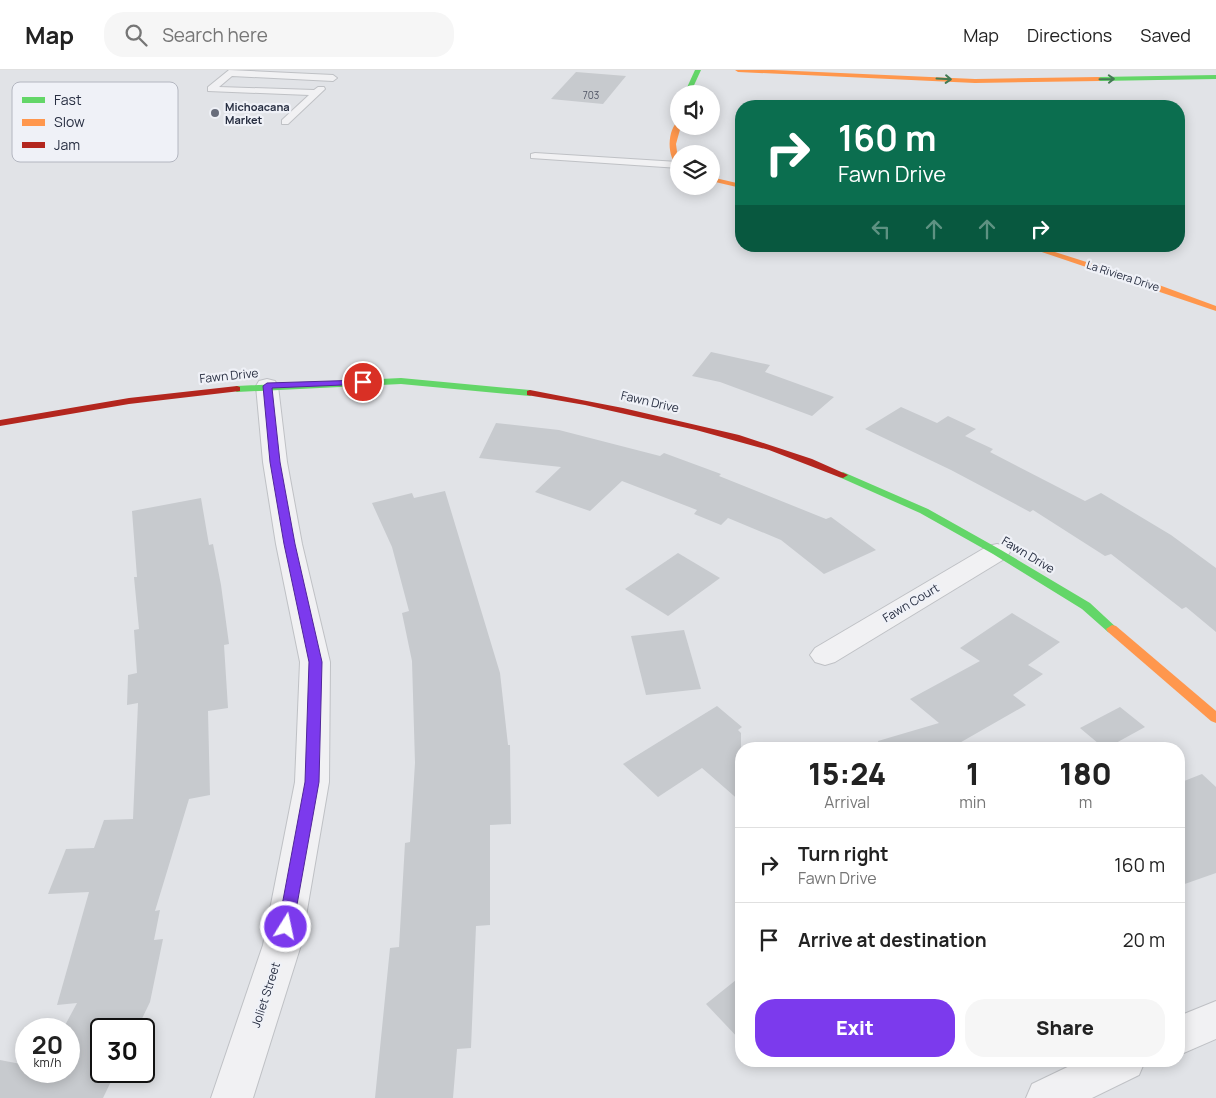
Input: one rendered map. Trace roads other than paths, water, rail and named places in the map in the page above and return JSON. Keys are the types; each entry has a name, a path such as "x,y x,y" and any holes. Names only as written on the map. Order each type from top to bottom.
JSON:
{"street":[{"path":"689,85 698,70"},
{"path":"738,70 974,81 1216,77"},
{"path":"966,70 974,81"},
{"path":"720,181 735,185"},
{"name":"La Riviera Drive","path":"1047,252 1156,287 1216,309"},
{"name":"Fawn Drive","path":"0,423 130,401 267,386 401,381 548,395 662,418 806,459 924,512 997,552 1086,606 1216,718"},
{"name":"Joliet Street","path":"232,1098 282,945 312,782 316,662 290,544 275,462 267,386"},
{"name":"Fawn Court","path":"825,655 997,552"},
{"path":"1185,1033 1216,1019"},
{"path":"1047,1098 1113,1067"}],"lane":[{"path":"285,122 341,70"},
{"path":"316,93 211,89 232,72 332,78"},
{"path":"535,156 670,164"}],"place":[{"name":"Michoacana Market","path":"215,113"}]}
